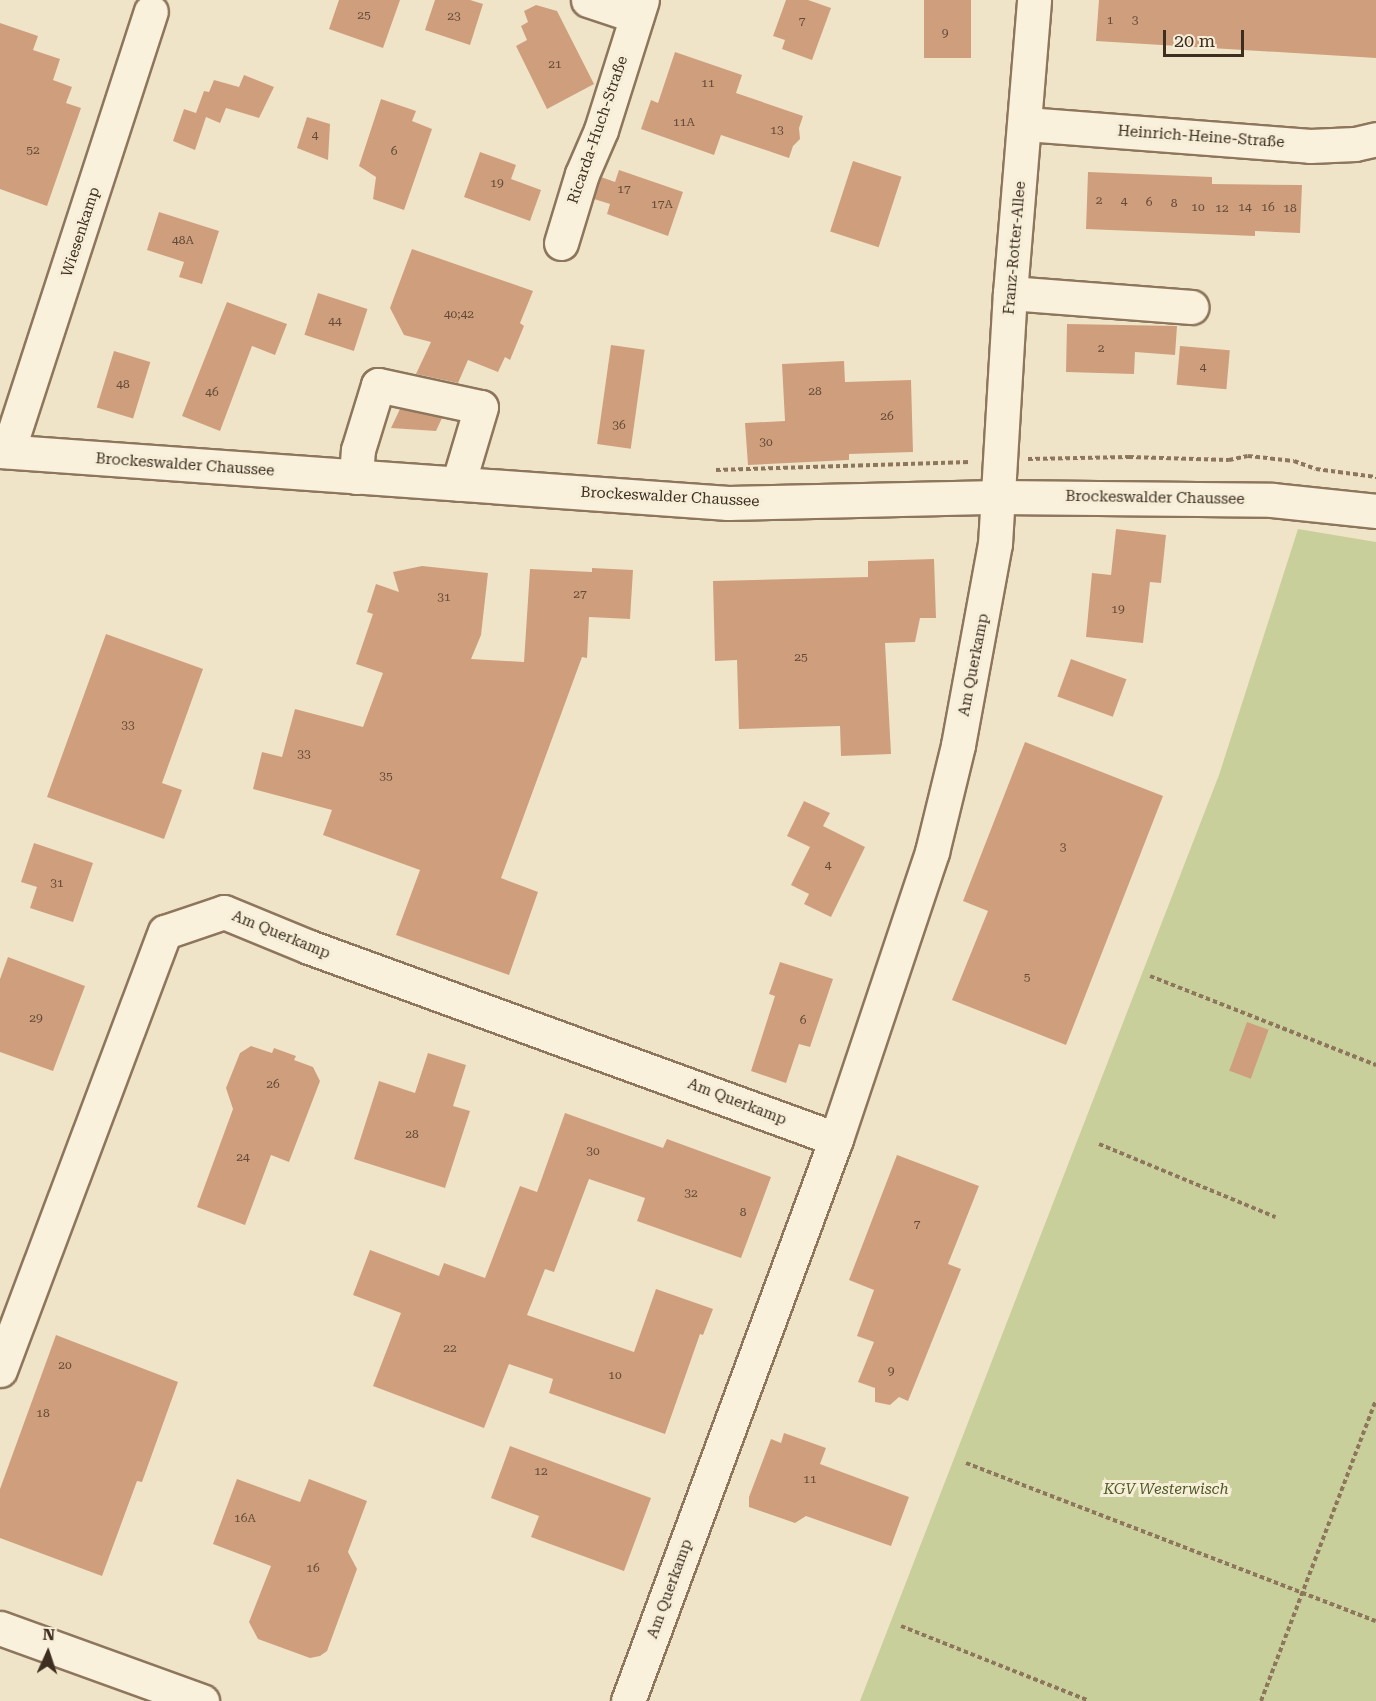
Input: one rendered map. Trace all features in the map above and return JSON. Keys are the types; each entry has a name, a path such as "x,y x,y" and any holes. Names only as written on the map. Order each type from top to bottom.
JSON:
{"street":[{"name":"Ricarda-Huch-Straße","path":"561,243 582,174 601,130 639,8 588,0"},
{"name":"Franz-Rotter-Allee","path":"998,497 1010,293 1026,124 1034,0"},
{"name":"Wiesenkamp","path":"4,451 151,12"},
{"name":"Heinrich-Heine-Straße","path":"1026,124 1310,146 1355,144 1376,139"},
{"path":"1010,293 1191,307"},
{"path":"356,477 358,450 378,385 481,406 458,484"},
{"name":"Brockeswalder Chaussee","path":"4,451 728,503 998,497 1272,500 1376,511"},
{"name":"Am Querkamp","path":"628,1701 836,1139 901,950 934,842 958,744 981,634 995,544 998,497"},
{"name":"Am Querkamp","path":"0,1370 165,932 224,912 309,947 836,1139"},
{"path":"0,1628 202,1701"}],"path":[{"path":"708,470 1129,457 1229,460 1248,456 1294,461 1316,469 1376,477"},
{"path":"1150,976 1376,1065"},
{"path":"1099,1143 1275,1217"},
{"path":"1261,1701 1376,1400"},
{"path":"966,1462 1376,1621"},
{"path":"901,1626 1089,1701"}],"green space":[{"name":"KGV Westerwisch","path":"1298,529 1376,542 1376,1701 860,1701 1219,775"}],"building":[{"path":"339,0 400,0 383,48 329,29"},
{"path":"435,0 470,0 483,4 470,45 425,30"},
{"path":"786,0 808,0 831,8 812,60 782,49 785,40 773,36"},
{"path":"924,0 971,0 971,58 924,58"},
{"path":"1099,0 1376,0 1376,58 1096,41"},
{"path":"536,5 557,11 594,84 547,109 516,46 527,40 521,26 528,22 524,11"},
{"path":"0,23 38,36 33,50 60,59 53,80 72,87 66,103 81,108 47,206 0,189"},
{"path":"675,52 742,75 736,93 803,116 799,128 800,139 793,146 789,158 721,135 714,155 641,129 651,100 658,103"},
{"path":"244,75 274,87 259,118 226,108 220,123 206,117 195,150 173,141 184,109 196,113 204,91 209,92 214,80 239,87"},
{"path":"381,99 416,111 412,121 432,129 404,210 373,199 376,177 359,166"},
{"path":"307,117 330,124 328,160 297,148"},
{"path":"480,152 516,165 511,179 541,190 530,221 464,197"},
{"path":"853,161 902,177 879,247 830,231"},
{"path":"619,170 683,192 668,236 607,214 610,204 594,199 601,177 615,182"},
{"path":"1088,172 1212,177 1212,184 1302,185 1300,233 1255,231 1255,236 1086,229"},
{"path":"159,212 219,231 202,284 179,277 184,262 147,250"},
{"path":"412,249 533,291 520,323 524,326 510,360 505,357 498,372 468,360 458,383 416,374 431,342 404,335 390,308"},
{"path":"318,293 367,309 354,351 304,335"},
{"path":"227,302 287,324 275,355 252,346 220,431 182,416"},
{"path":"1067,324 1177,326 1175,355 1135,352 1134,374 1066,372"},
{"path":"611,345 645,350 631,449 597,444"},
{"path":"1180,346 1230,350 1226,389 1177,385"},
{"path":"114,351 150,362 133,419 97,407"},
{"path":"844,361 845,382 911,380 913,452 849,454 849,460 748,465 745,423 785,421 782,364"},
{"path":"400,409 442,418 436,431 391,428"},
{"path":"1116,529 1166,535 1161,583 1150,582 1143,643 1086,637 1092,573 1111,575"},
{"path":"934,559 936,618 920,618 915,642 885,643 891,754 841,756 840,726 739,729 737,660 715,661 713,581 868,577 868,561"},
{"path":"422,566 488,573 481,635 471,659 524,662 530,569 592,572 592,568 633,570 630,619 589,617 587,658 582,657 501,878 538,892 509,975 396,935 420,870 323,835 332,810 253,789 262,752 282,757 295,709 363,727 383,673 356,664 373,614 367,612 376,584 399,592 393,572"},
{"path":"106,634 203,669 162,783 182,790 164,839 47,797"},
{"path":"1071,659 1126,679 1113,717 1057,697"},
{"path":"1025,742 1163,796 1066,1045 952,1000 988,911 963,901"},
{"path":"804,801 830,813 823,826 865,847 831,917 804,904 809,894 791,885 810,847 787,836"},
{"path":"34,843 93,863 73,922 30,908 37,887 21,882"},
{"path":"8,957 85,986 53,1071 0,1052 0,979"},
{"path":"780,962 833,979 810,1047 799,1044 786,1083 751,1071 775,996 769,994"},
{"path":"1247,1022 1269,1030 1251,1079 1229,1071"},
{"path":"251,1046 272,1053 274,1048 296,1056 294,1060 313,1067 320,1081 289,1162 271,1155 245,1225 197,1207 233,1109 226,1088 240,1053"},
{"path":"428,1053 466,1065 453,1106 470,1111 445,1188 354,1159 379,1081 415,1093"},
{"path":"565,1113 663,1148 667,1139 771,1177 741,1258 637,1221 645,1198 589,1179 554,1272 545,1269 527,1315 634,1352 656,1289 713,1309 703,1335 700,1334 665,1434 549,1393 553,1379 509,1364 484,1428 373,1386 401,1313 353,1295 370,1250 439,1276 444,1263 485,1278 520,1186 537,1192"},
{"path":"897,1155 979,1186 948,1264 961,1269 908,1401 899,1397 890,1405 875,1402 875,1388 858,1382 874,1342 857,1336 874,1290 849,1280"},
{"path":"56,1335 178,1382 142,1482 137,1481 102,1576 0,1538 0,1489"},
{"path":"784,1433 826,1448 820,1464 909,1497 891,1546 806,1516 795,1523 749,1507 749,1497 771,1439 781,1443"},
{"path":"510,1446 651,1498 624,1571 531,1537 539,1516 491,1498"},
{"path":"237,1479 300,1502 309,1479 367,1501 348,1552 357,1569 327,1651 320,1656 310,1658 258,1639 249,1622 271,1566 213,1544"}]}
